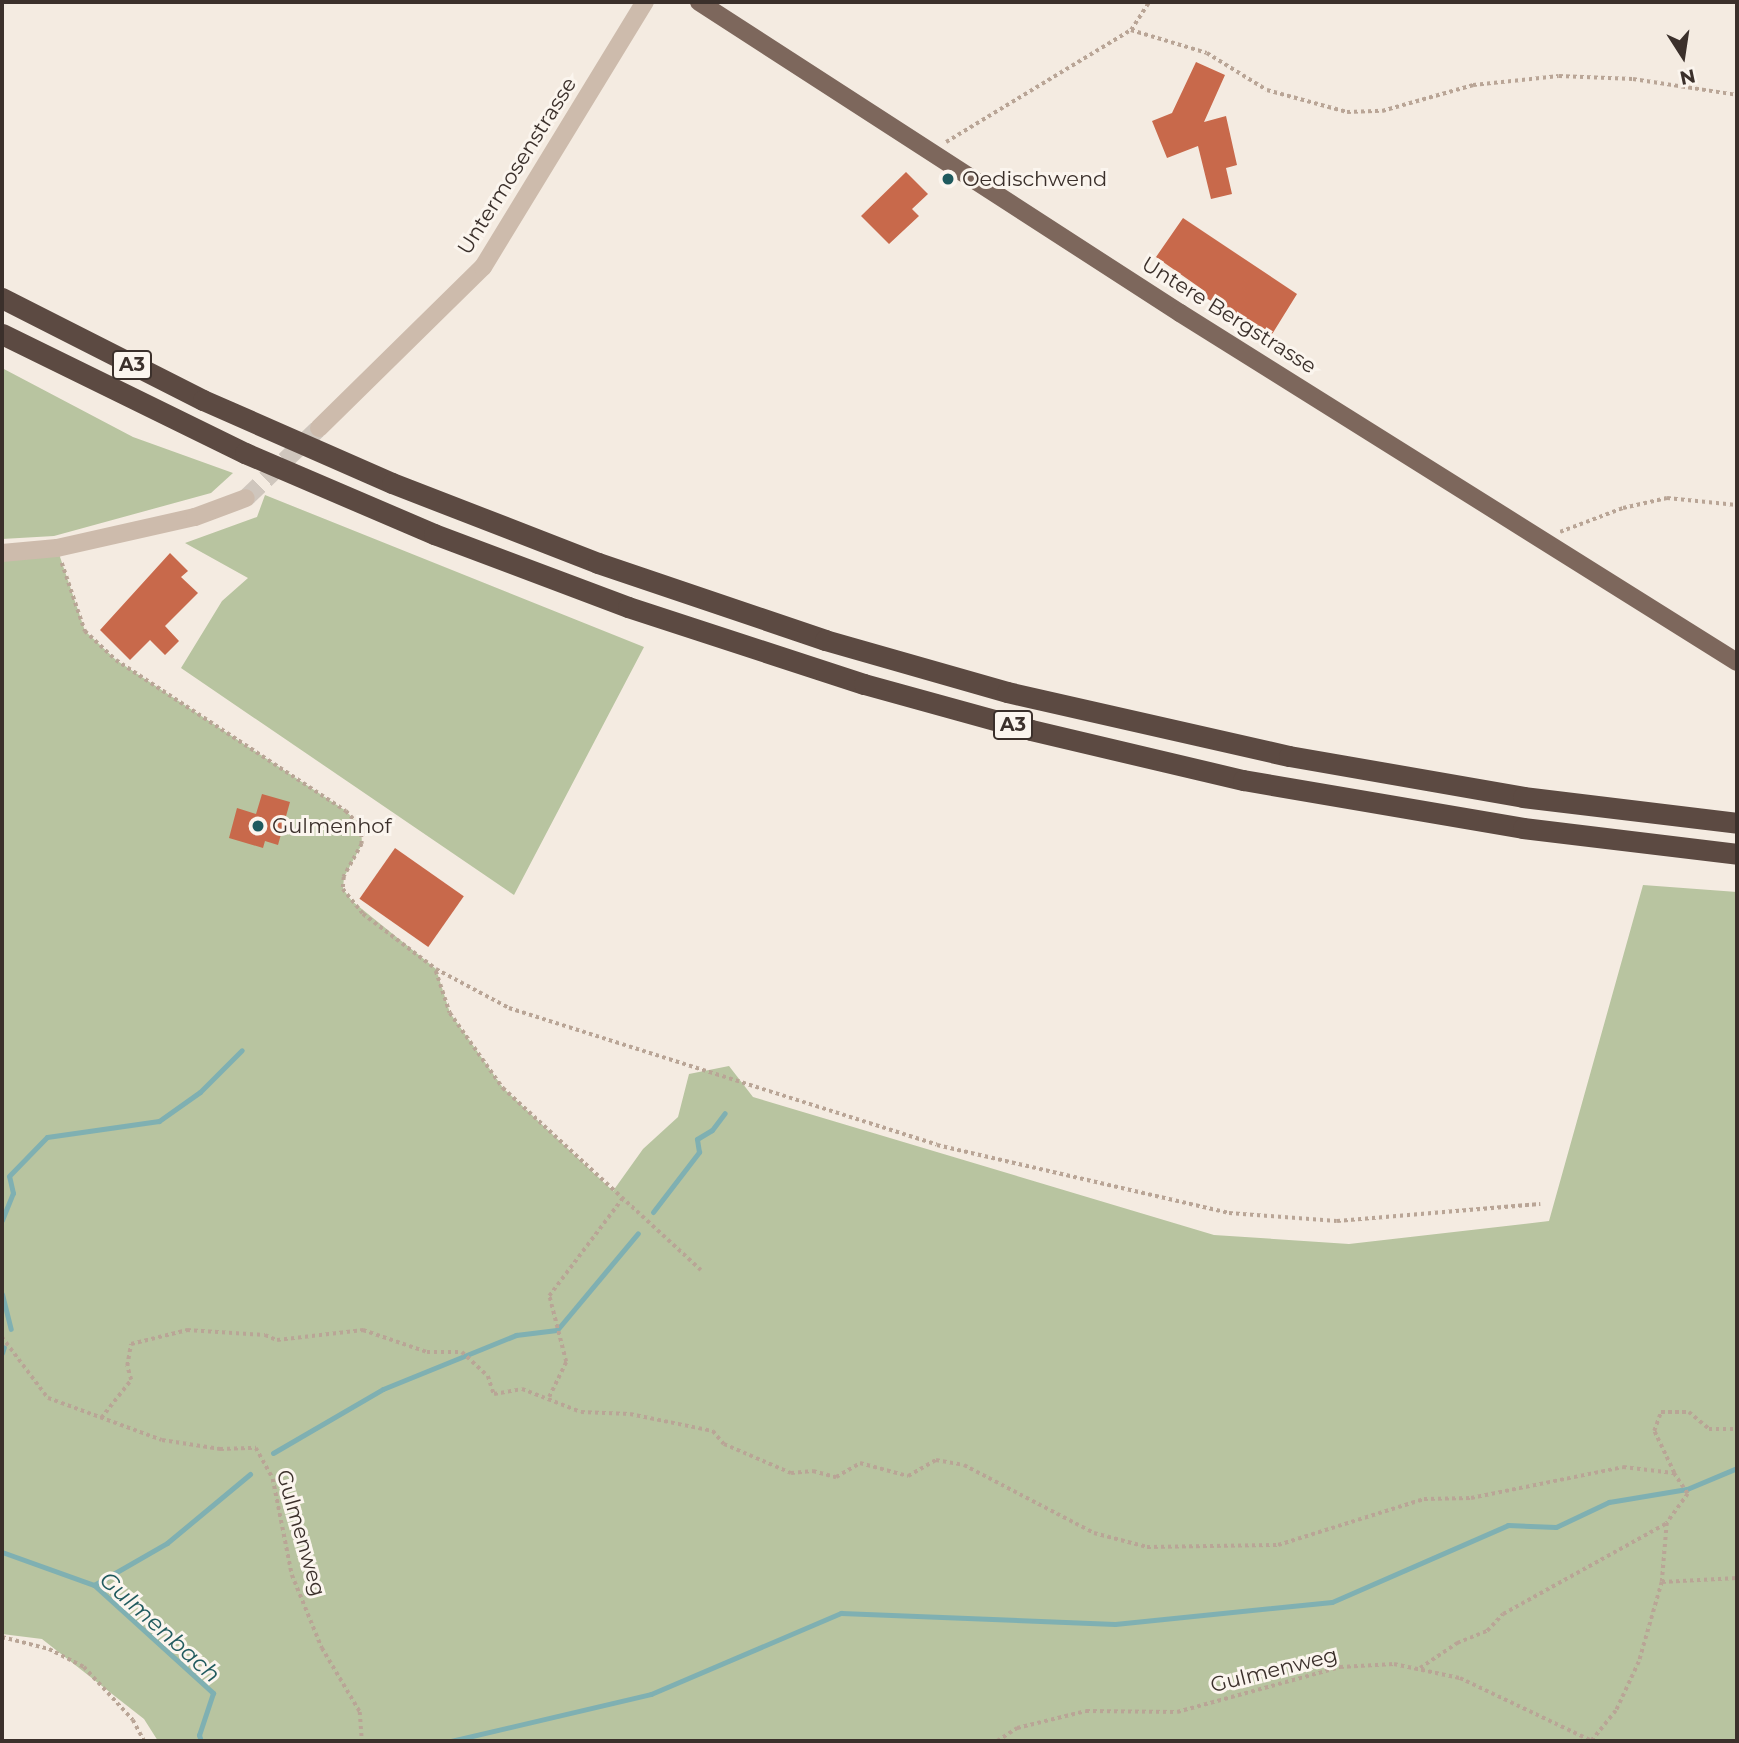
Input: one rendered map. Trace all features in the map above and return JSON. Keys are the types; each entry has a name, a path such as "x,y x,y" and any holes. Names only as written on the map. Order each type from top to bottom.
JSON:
{"highway":[{"name":"A3","path":"2,298 203,400 392,483 598,564 825,640 1020,695 1289,757 1523,797 1737,823"},
{"name":"A3","path":"2,334 233,448 422,529 628,607 863,684 1043,733 1243,780 1523,828 1737,855"}],"main road":[{"name":"Untere Bergstrasse","path":"699,2 1737,662"}],"street":[{"name":"Untermosenstrasse","path":"319,428 483,267 645,2"},
{"path":"2,553 57,548 195,517 246,498"}],"path":[{"path":"931,151 1131,30 1149,2"},
{"path":"1131,30 1207,53 1267,90 1347,112 1382,110 1473,85 1559,76 1633,79 1737,95"},
{"path":"1547,541 1569,526 1667,498 1737,505"},
{"path":"57,548 85,631 116,660 346,811 361,827 362,844 344,877 343,889 363,914 436,970 509,1008 937,1145 1229,1213 1337,1221 1540,1204"},
{"path":"436,970 450,1013 503,1088 701,1270"},
{"path":"549,1398 566,1362 549,1296 622,1199"},
{"path":"101,1418 131,1380 131,1344 187,1330 265,1335 277,1340 363,1330 427,1352 462,1352 477,1361 494,1394 522,1389 581,1412 630,1414 713,1431 724,1444 791,1473 813,1471 836,1477 860,1463 908,1476 936,1460 964,1465 1094,1533 1147,1547 1278,1545 1424,1499 1471,1498 1623,1467 1674,1472"},
{"name":"Gulmenweg","path":"2,1337 48,1398 162,1440 220,1449 256,1448 273,1479 292,1575 323,1648 360,1712 362,1741"},
{"path":"1419,1669 1457,1643 1487,1631 1503,1614 1667,1523 1688,1494 1654,1431 1661,1412 1689,1412 1709,1429 1737,1429"},
{"path":"1592,1741 1616,1711 1639,1662 1662,1582 1667,1523"},
{"path":"1662,1582 1737,1578"},
{"path":"2,1637 49,1649 84,1667 133,1720 144,1741"},
{"name":"Gulmenweg","path":"997,1741 1017,1728 1086,1712 1177,1712 1340,1667 1394,1664 1460,1678 1592,1741"}],"green space":[{"path":"2,368 133,437 233,473 211,493 54,536 2,539"},
{"path":"265,495 644,647 514,895 181,668 222,601 248,578 185,543 257,517"},
{"path":"57,548 85,631 116,660 346,811 361,827 362,844 344,877 343,889 352,901 436,969 450,1013 503,1088 613,1191 643,1149 678,1117 689,1074 729,1066 753,1097 1214,1235 1349,1244 1549,1221 1643,885 1737,892 1737,1741 158,1741 144,1719 42,1639 2,1634 2,553"}],"building":[{"path":"1196,62 1225,75 1204,122 1226,116 1237,165 1226,168 1232,194 1211,199 1198,146 1167,158 1152,121 1172,113"},
{"path":"906,172 928,194 912,209 919,216 889,244 861,216"},
{"path":"1183,218 1297,294 1269,339 1203,298 1206,292 1156,257"},
{"path":"170,553 188,571 181,577 198,593 165,626 179,641 165,655 150,640 130,660 100,630"},
{"name":"Gulmenhof","path":"262,794 290,802 278,845 265,841 263,848 229,838 237,808 256,814"},
{"path":"395,848 464,896 428,947 359,899"}],"waterway":[{"path":"2,1220 13,1193 9,1176 47,1137 159,1121 200,1092 242,1050"},
{"path":"653,1212 699,1152 697,1139 712,1130 725,1113"},
{"path":"273,1453 383,1389 516,1335 557,1330 638,1233"},
{"path":"2,1294 11,1329"},
{"path":"2,1353 4,1347"},
{"path":"451,1741 651,1694 841,1613 1115,1624 1332,1602 1508,1525 1556,1527 1609,1502 1687,1489 1737,1468"},
{"path":"94,1585 167,1543 250,1474"},
{"name":"Gulmenbach","path":"2,1552 94,1585 213,1693 199,1735 201,1741"}],"tunnel":[{"path":"246,498 319,428"}],"place":[{"name":"Oedischwend","path":"948,179"},
{"name":"Gulmenhof","path":"258,826"}]}
